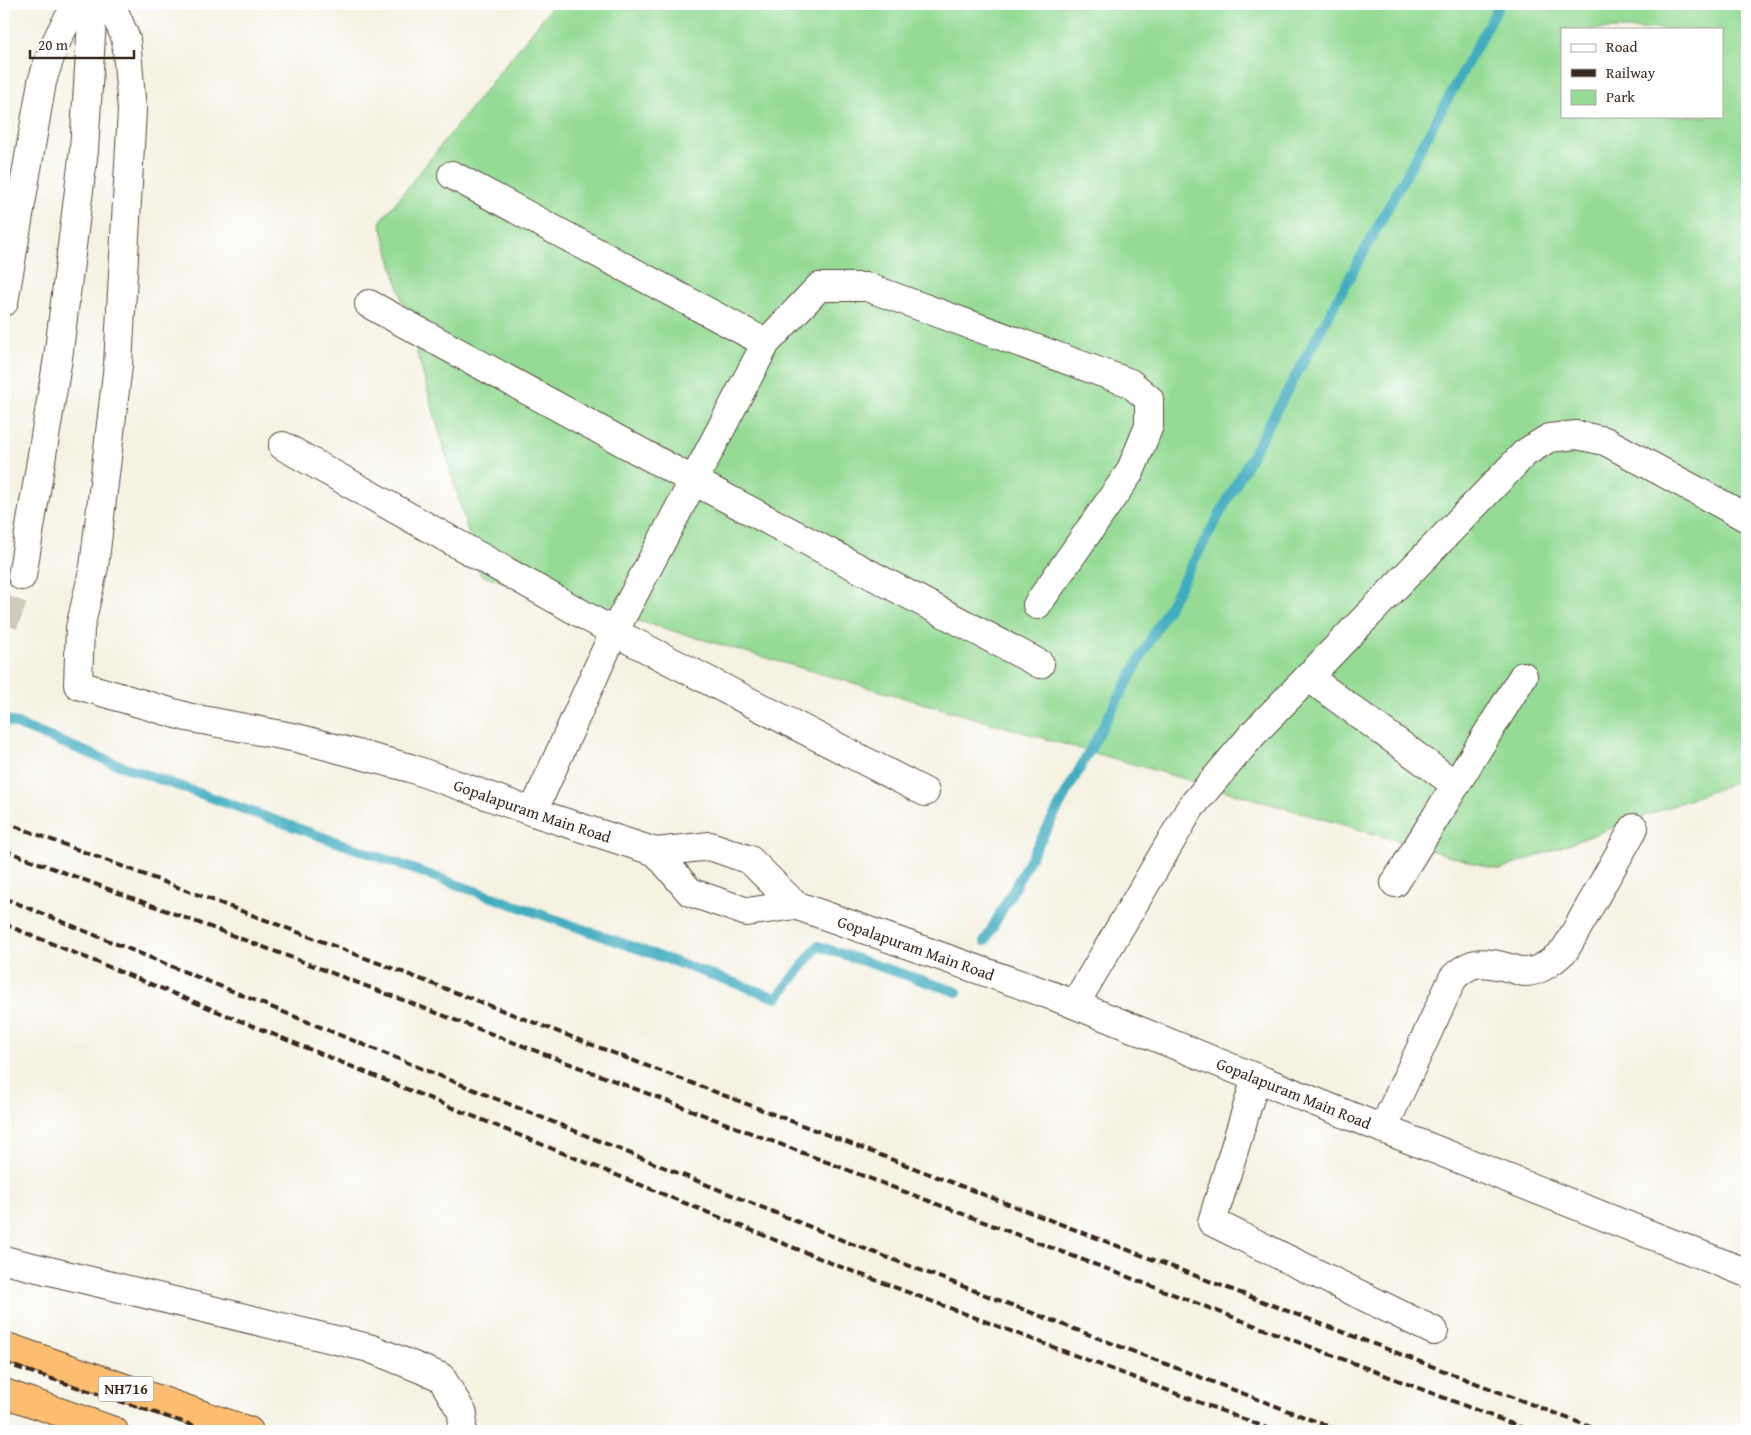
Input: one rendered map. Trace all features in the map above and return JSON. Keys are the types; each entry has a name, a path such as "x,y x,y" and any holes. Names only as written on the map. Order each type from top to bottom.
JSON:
{"highway":[{"name":"NH716","path":"4,1346 248,1431"},
{"name":"NH716","path":"4,1393 114,1431"}],"street":[{"path":"4,302 42,82 51,51 71,13 79,4"},
{"path":"22,576 59,349 84,150 93,4"},
{"name":"Gopalapuram Main Road","path":"111,4 126,39 132,110 118,365 94,567 80,628 78,685 187,717 297,738 410,768 533,812 656,852 690,892 747,912 795,905 1075,1004 1383,1129 1747,1273"},
{"path":"452,175 766,343"},
{"path":"533,812 614,632 766,343 819,287 867,287 1130,383 1149,400 1149,426 1130,472 1037,604"},
{"path":"369,304 694,481 1040,664"},
{"path":"1075,1004 1191,807 1253,734 1526,453 1550,438 1577,435 1605,441 1747,518"},
{"path":"283,446 614,632 925,792"},
{"path":"1395,883 1523,676"},
{"path":"1308,677 1456,784"},
{"path":"1383,1129 1453,978 1463,968 1474,964 1489,963 1526,972 1539,969 1554,960 1565,950 1634,828"},
{"path":"656,852 710,846 750,860 795,905"},
{"path":"1256,1078 1212,1222 1434,1331"},
{"path":"4,1260 369,1348 441,1377 463,1414 461,1431"}],"green space":[{"path":"554,4 1747,4 1747,778 1499,870 480,575 380,222"}],"waterway":[{"path":"985,941 1500,4"},
{"path":"4,719 111,762 777,998 818,946 957,992"}],"tunnel":[{"path":"4,624 22,576"}],"railway":[{"path":"4,822 300,933 1601,1431"},
{"path":"4,850 298,960 1531,1431"},
{"path":"4,898 847,1242 1341,1431"},
{"path":"4,924 836,1265 1275,1431"},
{"path":"4,1363 210,1431"}]}
